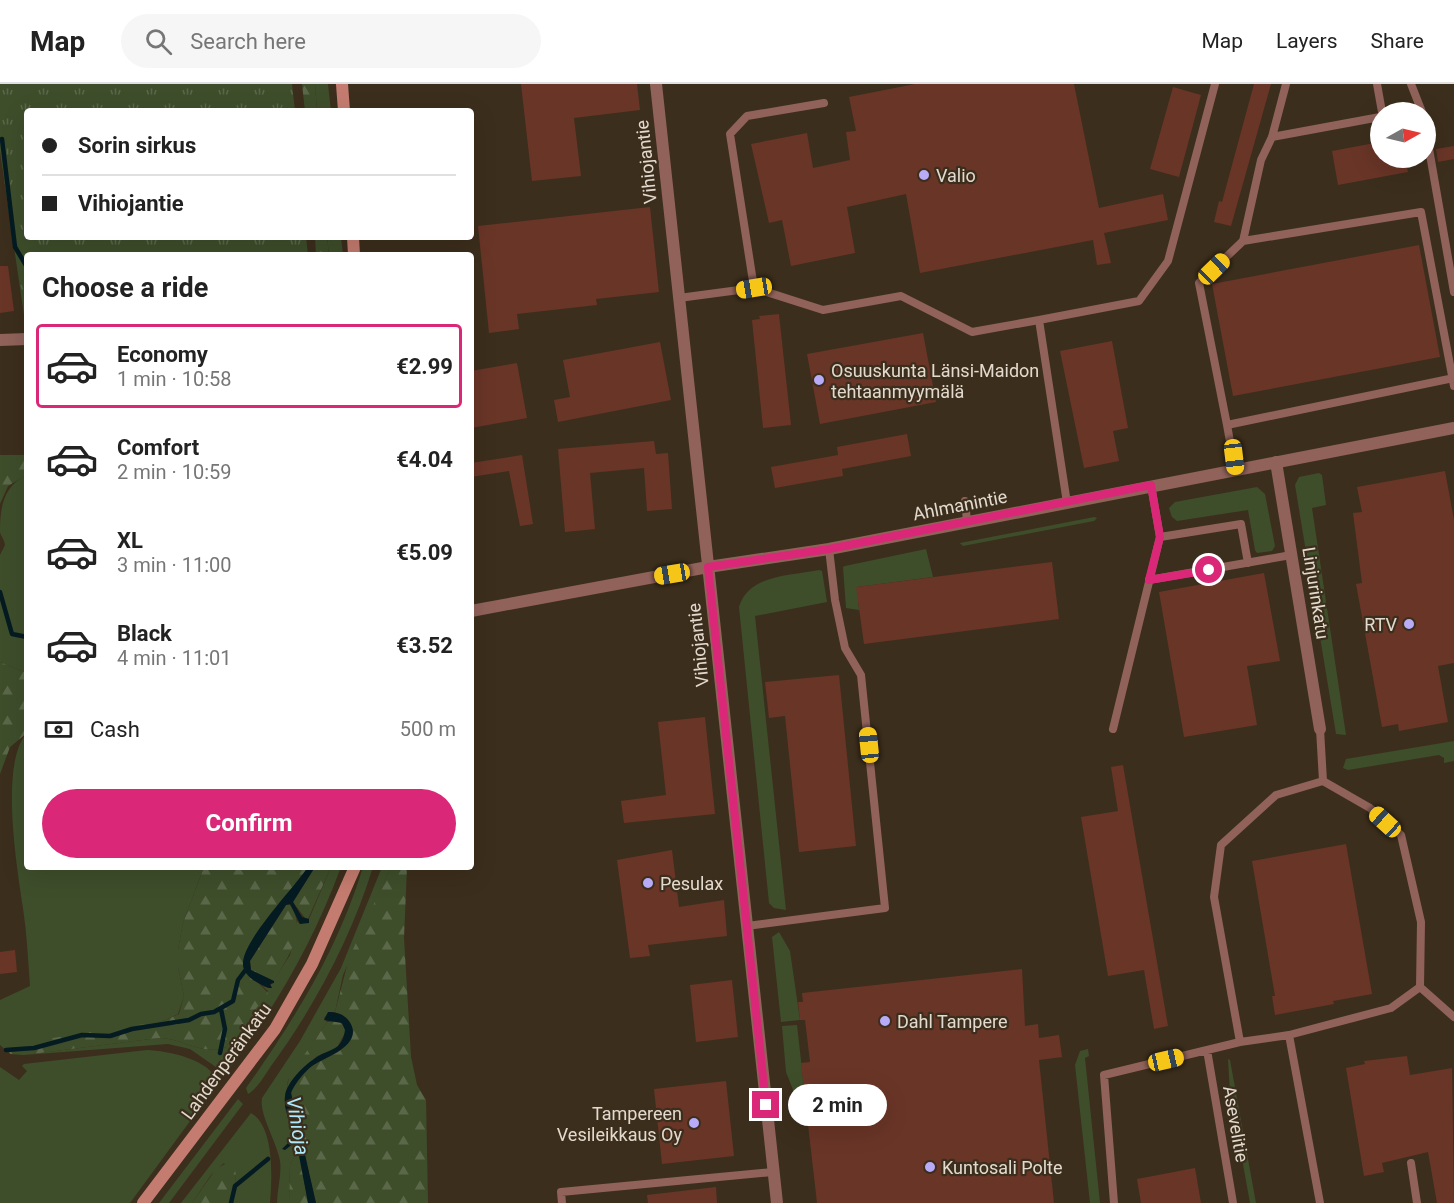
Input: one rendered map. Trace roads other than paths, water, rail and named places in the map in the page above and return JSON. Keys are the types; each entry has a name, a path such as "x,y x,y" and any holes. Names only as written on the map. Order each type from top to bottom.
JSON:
{"main road":[{"path":"342,84 344,108"},
{"name":"Lahdenperänkatu","path":"143,1203 275,1029 312,964 354,870"}],"street":[{"name":"Vihiojantie","path":"656,84 777,1203"},
{"path":"0,340 24,339"},
{"name":"Ahlmanintie","path":"474,610 708,567 829,549 1454,428"},
{"name":"Linjurinkatu","path":"1276,462 1320,729"}],"lane":[{"path":"679,298 754,288 823,310 901,296 972,332 1139,301 1168,261 1215,84"},
{"path":"1235,470 1199,283 1243,241 1261,160 1272,137 1286,84"},
{"path":"1377,84 1380,102"},
{"path":"1411,84 1418,102"},
{"path":"754,288 730,134 747,116 824,103"},
{"path":"1272,137 1370,119"},
{"path":"1432,168 1454,292"},
{"path":"1227,425 1454,381 1421,212 1243,241"},
{"path":"1039,320 1067,502"},
{"path":"1113,729 1160,537 1151,485"},
{"path":"965,501 968,521"},
{"path":"1160,537 1241,524 1248,563"},
{"path":"747,926 885,908 861,675 844,648 829,549"},
{"path":"1149,580 1291,555"},
{"path":"1320,729 1323,781"},
{"path":"1240,1042 1214,897 1221,845 1276,795 1323,781 1370,808 1401,835 1421,922 1420,987 1454,1017"},
{"path":"1114,1203 1104,1075 1240,1042 1289,1035 1391,1008 1420,987"},
{"path":"1289,1035 1320,1203"},
{"name":"Asevelitie","path":"1207,1050 1233,1203"},
{"path":"1411,1163 1417,1203"},
{"path":"562,1203 561,1192 773,1172"}],"water":[{"path":"306,870 313,870 293,902 302,917 309,919 309,923 300,924 290,904 286,905 250,961 251,970 274,981 270,984 272,988 248,976 243,964 245,954 259,929"},
{"name":"Vihioja","path":"328,1012 340,1014 349,1021 353,1029 352,1037 341,1049 309,1069 291,1093 316,1203 308,1203 297,1145 295,1142 285,1150 282,1149 294,1137 285,1107 285,1096 292,1080 307,1064 335,1048 344,1037 345,1030 342,1023 324,1020"}],"waterway":[{"path":"2,139 15,247 24,262"},
{"path":"0,592 12,634 24,636"},
{"path":"6,1050 34,1048 82,1035 110,1036 132,1029 189,1020 201,1014 214,1012 233,1001 238,980 247,968"},
{"path":"220,1053 225,1029 221,1009"},
{"path":"231,1203 235,1186 268,1159"}],"place":[{"name":"Valio","path":"924,175"},
{"name":"Osuuskunta Länsi-Maidon tehtaanmyymälä","path":"819,380"},
{"name":"RTV","path":"1409,624"},
{"name":"Pesulax","path":"648,883"},
{"name":"Dahl Tampere","path":"885,1021"},
{"name":"Tampereen Vesileikkaus Oy","path":"694,1123"},
{"name":"Kuntosali Polte","path":"930,1167"}]}
